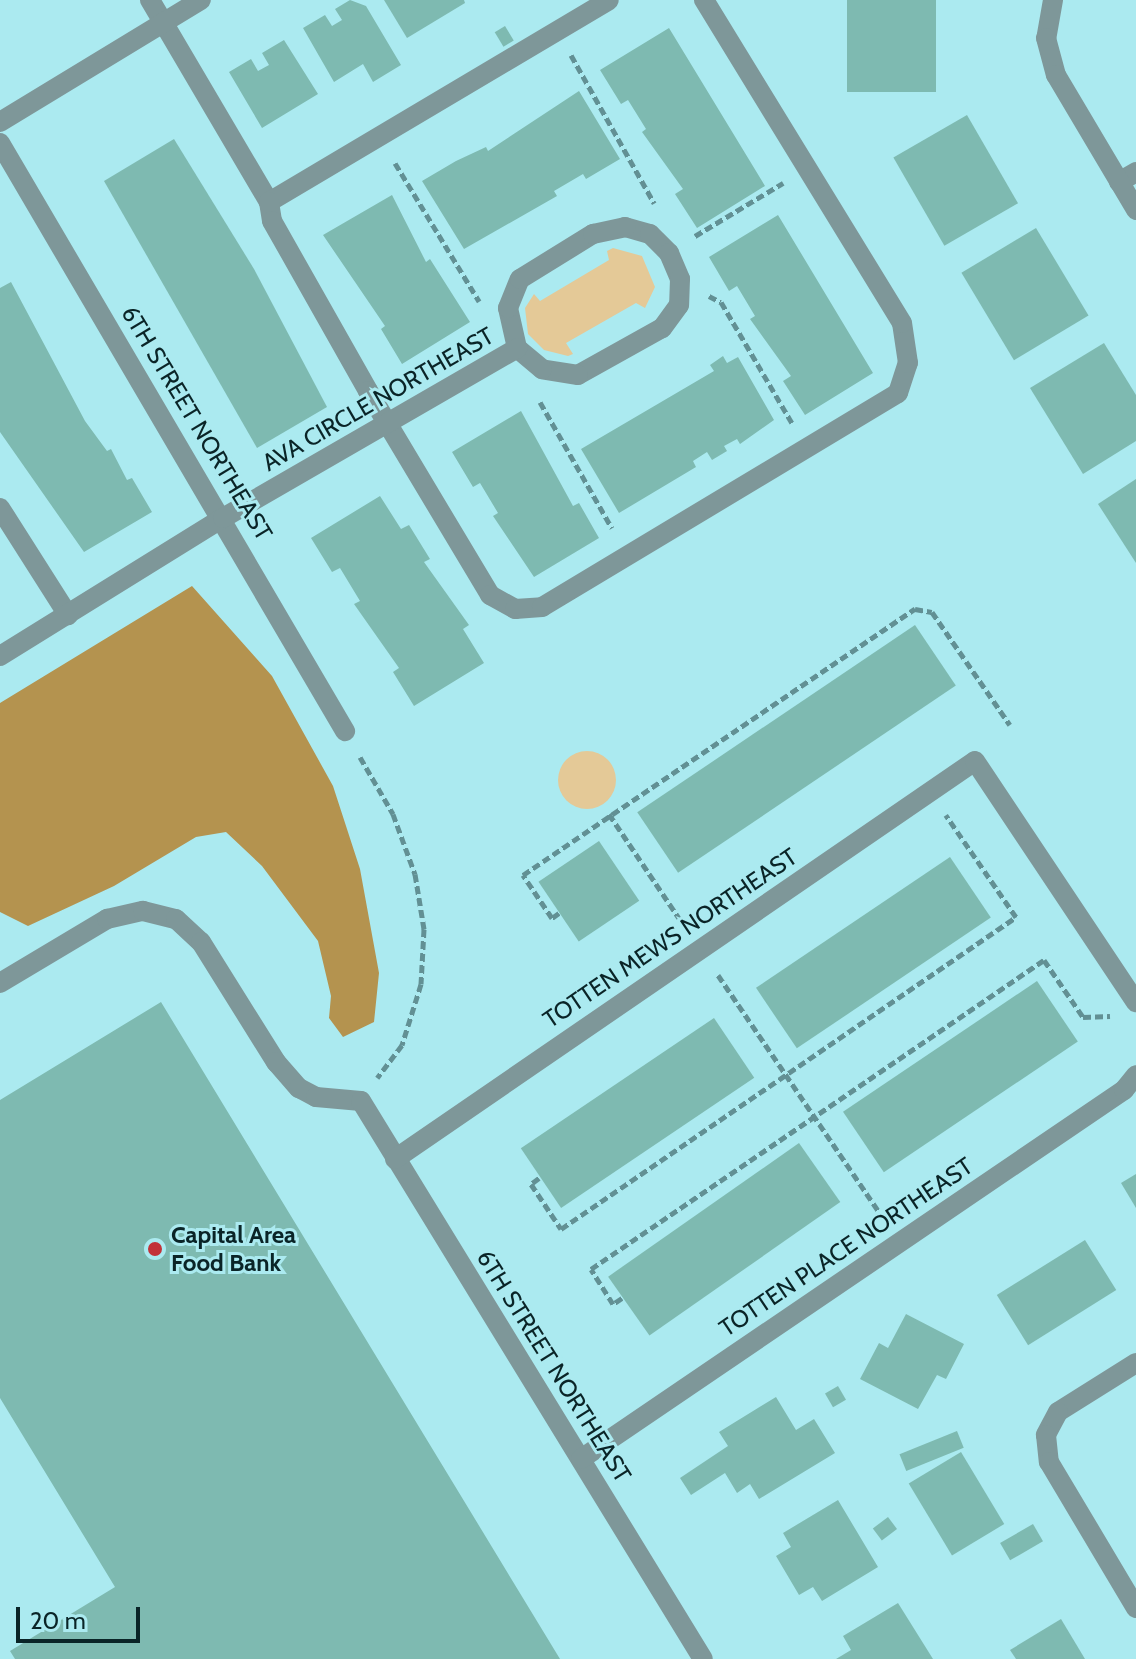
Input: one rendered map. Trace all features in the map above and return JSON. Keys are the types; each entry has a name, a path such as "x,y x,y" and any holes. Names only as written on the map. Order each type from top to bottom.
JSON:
{"street":[{"path":"150,0 269,202 272,221 386,424 490,595 515,609 542,607 898,393 908,363 902,323 704,0"},
{"path":"0,122 201,0"},
{"path":"269,202 609,0"},
{"path":"1050,6 1047,51 1056,75 1128,177 1136,210"},
{"name":"6TH STREET NORTHEAST","path":"0,143 223,518 345,731"},
{"name":"AVA CIRCLE NORTHEAST","path":"625,227 650,234 669,253 680,279 679,305 662,328 578,375 542,369 517,348 508,308 520,279 593,234 625,227"},
{"name":"AVA CIRCLE NORTHEAST","path":"0,656 223,518 517,348"},
{"path":"0,508 68,615"},
{"name":"TOTTEN MEWS NORTHEAST","path":"395,1159 975,761 1136,1002"},
{"path":"0,983 107,919 143,911 176,919 201,942 276,1062 299,1088 316,1097 361,1101"},
{"name":"TOTTEN PLACE NORTHEAST","path":"581,1459 1124,1090 1136,1075"},
{"name":"6TH STREET NORTHEAST","path":"361,1101 703,1659"},
{"path":"1136,1363 1058,1412 1046,1435 1049,1462 1136,1608"}],"path":[{"path":"557,31 654,204"},
{"path":"379,137 479,302"},
{"path":"691,238 807,169"},
{"path":"707,295 721,302 807,448"},
{"path":"539,401 628,555"},
{"path":"559,913 552,918 523,875 915,609 932,612 1010,725"},
{"path":"345,731 393,814 415,874 424,929 421,984 402,1045 361,1101"},
{"path":"539,1178 531,1184 561,1229 1016,917 930,791"},
{"path":"609,814 899,1242"},
{"path":"622,1298 613,1304 591,1269 1044,960 1083,1017 1099,1020 1114,1015"}],"shaded area":[{"path":"613,248 642,256 655,287 645,308 636,303 566,343 573,354 568,356 544,350 528,334 525,308 534,294 540,301 609,260 607,251"},
{"path":"192,586 272,676 333,786 360,869 379,973 374,1022 343,1037 329,1018 331,996 318,941 262,866 226,832 196,837 114,886 28,926 0,912 0,703"},
{"path":"587,751 598,753 607,760 614,769 614,791 607,800 598,807 587,809 576,807 567,800 560,791 558,780 560,769 567,760 576,753"}],"building":[{"path":"350,0 366,6 401,65 373,82 363,64 334,82 303,28 325,15 332,26 342,20 335,9"},
{"path":"384,0 464,0 465,3 407,38"},
{"path":"847,0 936,0 936,92 847,92"},
{"path":"505,26 514,41 503,47 495,32"},
{"path":"669,28 765,186 697,228 675,194 683,189 642,132 646,129 628,100 621,104 600,70"},
{"path":"284,40 318,94 262,128 229,72 251,59 258,71 269,65 262,53"},
{"path":"579,91 620,159 586,179 583,174 554,191 557,196 464,249 422,181 486,147 488,151"},
{"path":"967,115 1018,203 944,246 893,158"},
{"path":"174,139 254,269 327,407 257,448 104,181"},
{"path":"392,195 426,262 430,259 470,322 402,364 381,329 385,326 323,235"},
{"path":"778,215 873,373 805,415 783,381 791,376 750,319 755,316 737,286 729,291 709,257"},
{"path":"1036,228 1089,315 1014,360 961,273"},
{"path":"11,282 85,421 107,451 111,449 127,480 132,478 152,512 84,552 0,432 0,288"},
{"path":"1104,343 1136,395 1136,441 1083,474 1030,388"},
{"path":"723,356 727,363 738,357 774,420 740,444 737,439 724,446 727,451 712,460 707,452 693,461 696,467 619,513 581,449 714,371 710,365"},
{"path":"521,411 573,506 579,503 599,538 534,577 493,516 498,513 480,483 473,487 452,452"},
{"path":"1136,479 1136,563 1098,504"},
{"path":"380,496 401,529 409,525 430,559 424,562 469,625 463,629 484,663 414,706 393,672 399,668 354,604 360,601 340,568 332,572 311,538"},
{"path":"915,625 956,686 678,873 637,812"},
{"path":"599,841 639,901 579,942 538,882"},
{"path":"950,857 991,918 797,1048 756,988"},
{"path":"1037,981 1078,1042 884,1172 843,1112"},
{"name":"Capital Area Food Bank","path":"161,1002 560,1659 15,1659 10,1651 115,1587 0,1398 0,1100"},
{"path":"714,1018 754,1078 561,1208 521,1148"},
{"path":"799,1143 840,1202 649,1336 608,1277"},
{"path":"1136,1174 1136,1208 1121,1183"},
{"path":"1085,1240 1116,1290 1028,1345 997,1295"},
{"path":"906,1314 964,1344 946,1379 937,1375 918,1409 860,1379 879,1343 888,1348"},
{"path":"838,1386 846,1400 833,1407 825,1394"},
{"path":"776,1397 796,1430 814,1419 835,1453 759,1499 750,1484 737,1493 725,1473 691,1495 680,1478 728,1446 719,1432"},
{"path":"957,1431 964,1448 906,1471 900,1454"},
{"path":"961,1452 1004,1524 952,1555 909,1483"},
{"path":"838,1500 878,1567 822,1601 813,1587 799,1595 776,1556 791,1547 783,1533"},
{"path":"888,1517 897,1529 882,1540 873,1528"},
{"path":"1033,1524 1043,1541 1010,1560 1000,1543"},
{"path":"898,1603 933,1659 836,1659 851,1650 843,1636"},
{"path":"1061,1619 1085,1659 1016,1659 1010,1650"}],"place":[{"name":"Capital Area Food Bank","path":"155,1249"}]}
